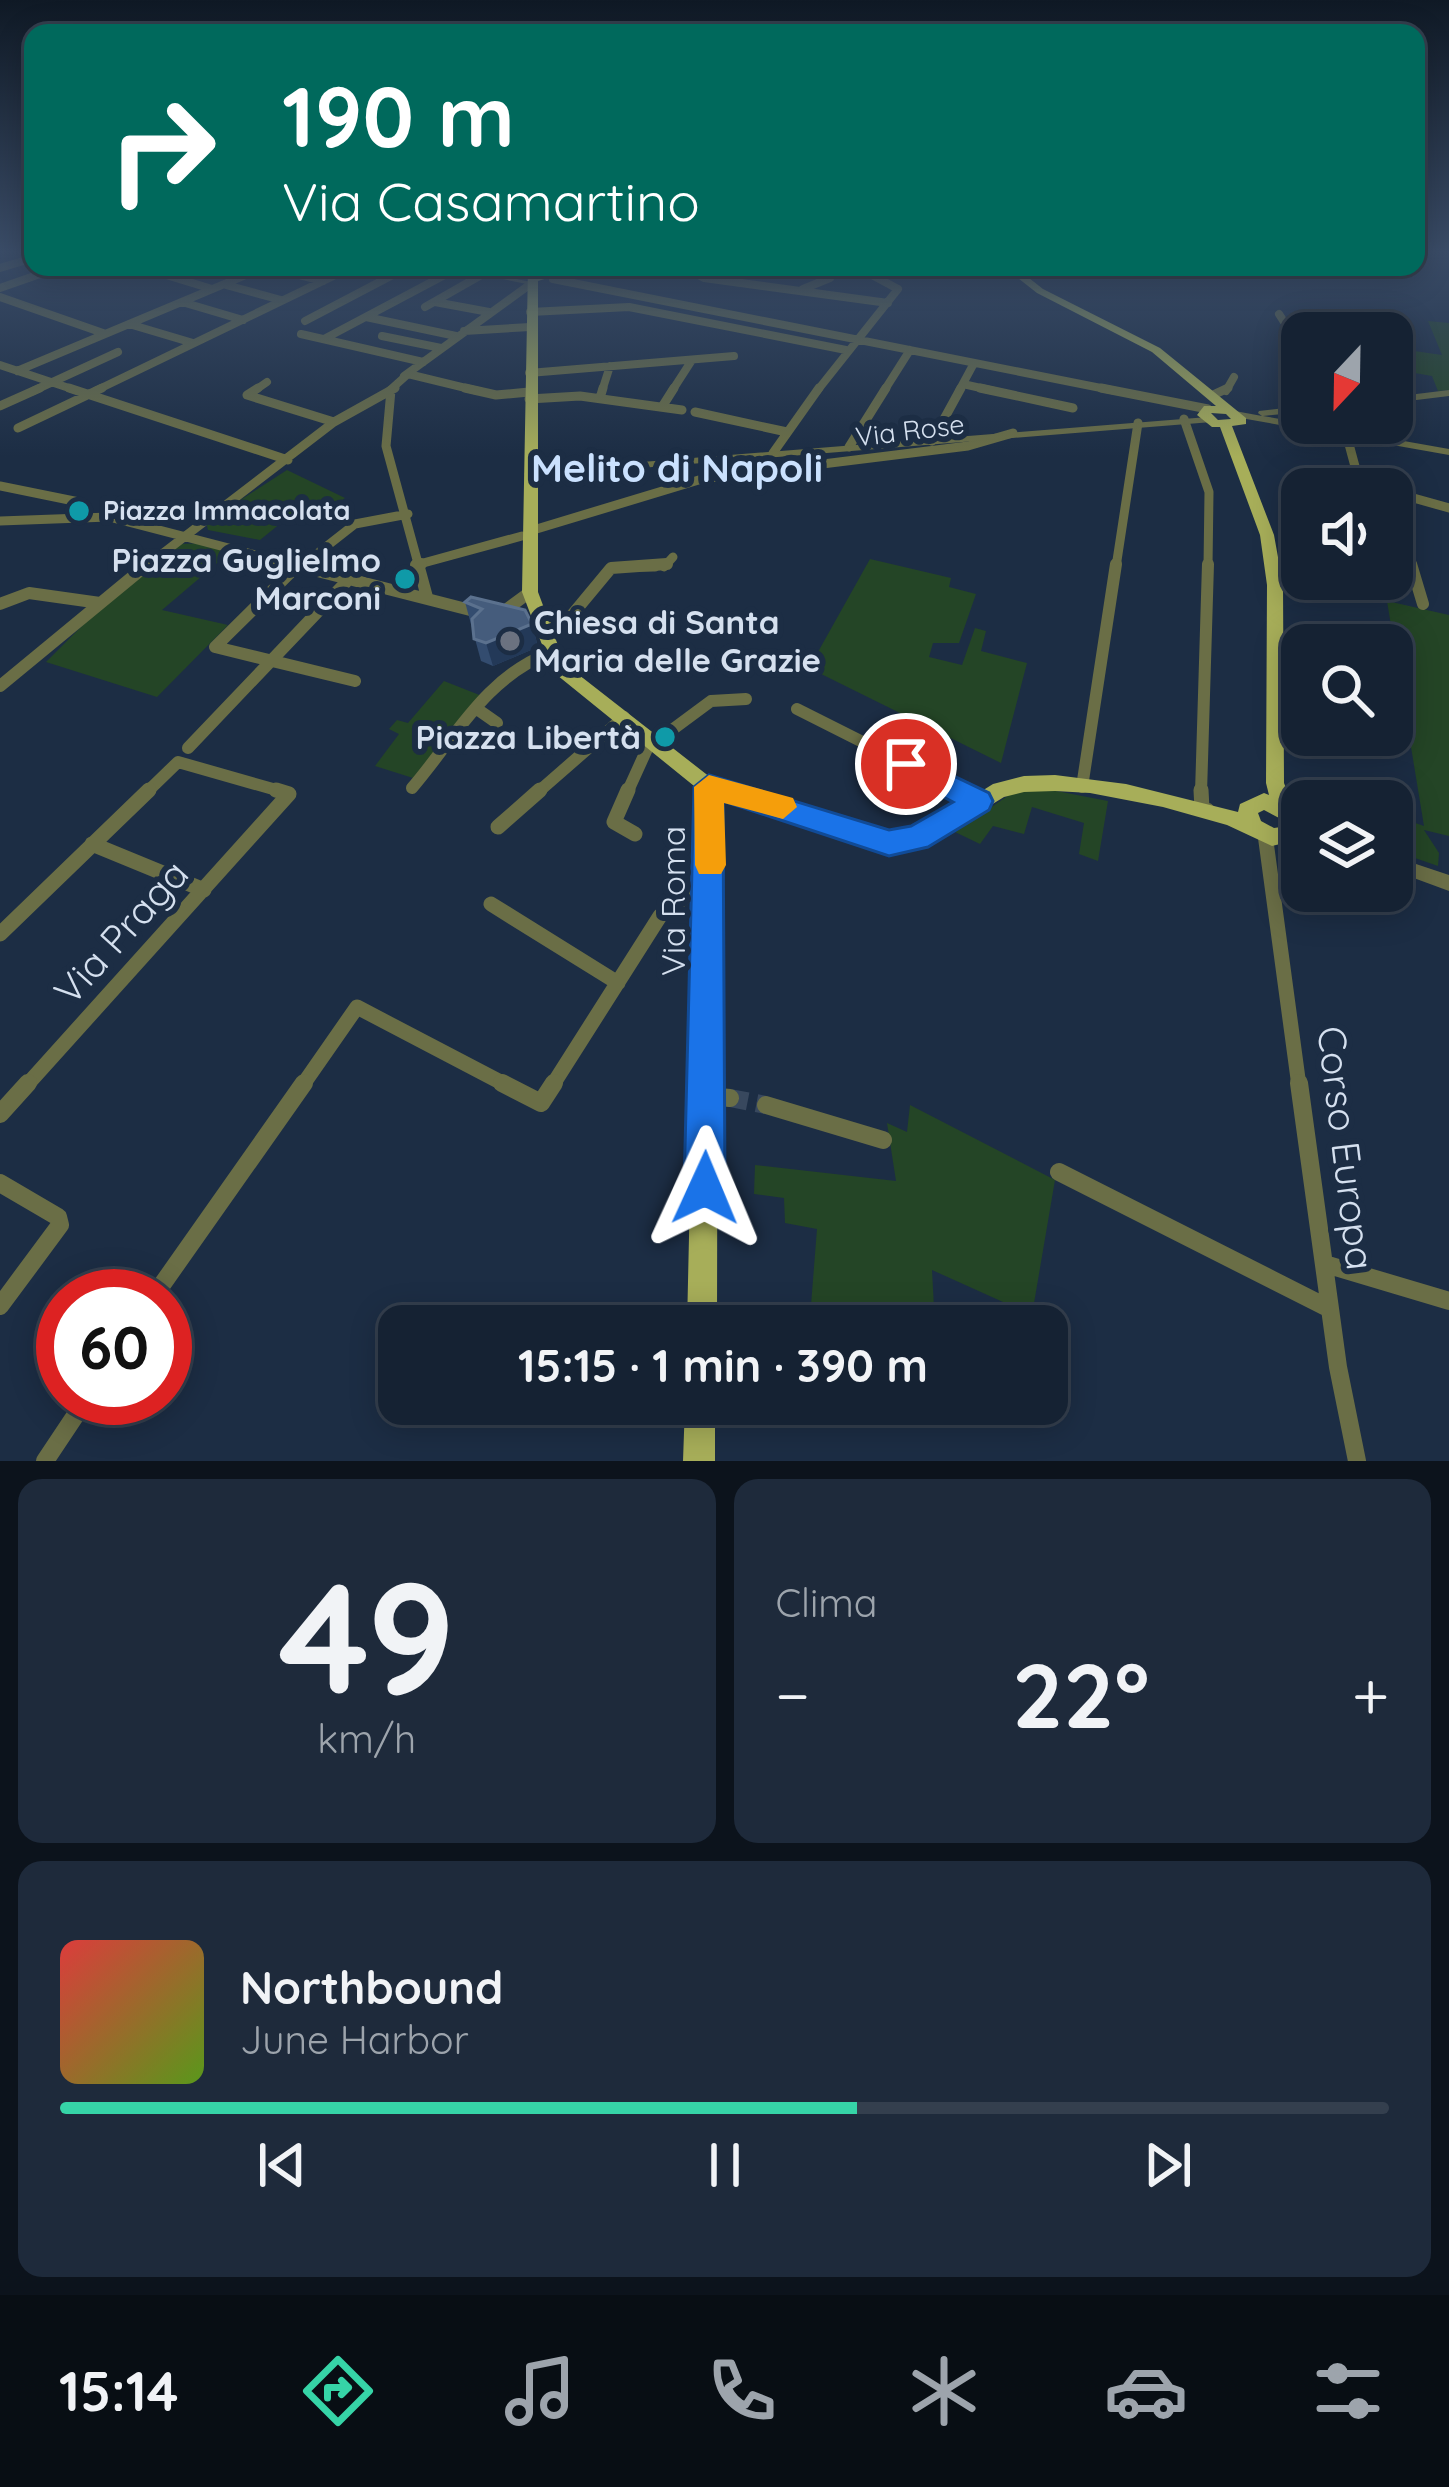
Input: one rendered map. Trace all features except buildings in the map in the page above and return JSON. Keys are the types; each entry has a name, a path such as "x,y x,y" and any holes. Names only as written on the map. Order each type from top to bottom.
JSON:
{"main road":[{"name":"Via Roma","path":"530,321 526,533 530,592 539,626 549,652 571,680 654,739 709,787 718,1097 703,1305"},
{"path":"1100,321 1143,343 1217,417"},
{"name":"Corso Europa","path":"1217,417 1267,535 1275,585 1276,822"},
{"path":"709,787 746,794 889,843 917,838 979,801 1022,784 1082,788 1276,822"},
{"path":"699,1461 700,1425"}],"street":[{"path":"71,321 104,334"},
{"path":"17,370 135,321"},
{"path":"18,428 240,321"},
{"path":"324,339 358,321"},
{"path":"390,321 459,333 524,321"},
{"path":"0,686 184,535 334,422 392,390 475,321"},
{"path":"698,321 846,350"},
{"path":"776,321 1217,417 1281,425"},
{"path":"773,453 871,321"},
{"path":"128,324 194,343"},
{"path":"301,334 423,362"},
{"path":"372,351 387,336 441,348"},
{"path":"849,447 910,350"},
{"path":"0,406 118,352"},
{"path":"529,374 734,356"},
{"path":"662,407 692,360"},
{"path":"0,365 288,460"},
{"path":"932,441 973,365"},
{"path":"600,398 610,366"},
{"path":"408,374 496,394 600,398 682,410"},
{"path":"1202,809 1209,492 1217,417 1234,376"},
{"path":"268,382 247,395 334,422"},
{"path":"963,385 1073,408"},
{"path":"392,390 386,446 427,597"},
{"path":"1413,397 1449,393"},
{"path":"529,474 1281,409"},
{"path":"695,412 787,432"},
{"path":"1082,788 1138,423"},
{"name":"Via Rose","path":"416,562 702,479 968,446 1013,434"},
{"path":"1406,444 1449,452"},
{"path":"0,486 539,626 562,627 593,581 613,564 631,561 658,567 673,557"},
{"path":"1413,500 1449,508"},
{"path":"58,516 73,502"},
{"path":"0,521 88,512"},
{"path":"355,681 215,647 302,563 355,524 408,514"},
{"path":"199,524 206,538"},
{"path":"1413,569 1423,604"},
{"path":"188,748 350,579"},
{"path":"498,615 530,592"},
{"path":"0,604 29,593 100,603"},
{"path":"412,788 514,668 549,652"},
{"path":"635,834 614,822 654,739 711,700 746,700"},
{"path":"477,709 497,723"},
{"path":"797,709 979,801"},
{"path":"498,827 623,717"},
{"name":"Via Praga","path":"0,1114 290,794 178,762 92,844"},
{"name":"Corso Europa","path":"1276,822 1330,1309 1358,1461"},
{"path":"0,934 92,844 204,890"},
{"path":"1413,870 1449,883"},
{"path":"173,1269 357,1006 541,1103 660,916 687,895 711,888"},
{"path":"491,904 618,983"},
{"path":"766,1105 883,1140"},
{"path":"1059,1172 1330,1309"},
{"path":"0,1183 58,1217 60,1225 0,1306"},
{"path":"1325,1264 1449,1301"},
{"path":"45,1461 69,1425"}],"green space":[{"path":"1428,321 1449,323 1449,390 1438,391 1432,376 1413,373 1413,351 1442,355"},
{"path":"287,470 345,498 330,509 308,501 260,540 208,530 206,522"},
{"path":"214,543 295,564 285,572 222,559 162,610 228,625 157,697 46,662 115,593 177,544"},
{"path":"870,559 951,578 949,587 976,594 959,643 933,643 929,657 962,665 975,628 986,631 981,651 1027,663 1001,763 809,668"},
{"path":"1387,601 1449,615 1449,836 1424,830 1439,853 1438,866 1413,857 1413,822 1424,826 1412,756 1413,624 1391,624"},
{"path":"444,681 482,696 413,778 375,766 399,734 389,729 397,720 408,723"},
{"path":"1046,789 1108,801 1098,861 1079,854 1084,823 1032,807 1024,834 993,826 980,844 955,832 1012,793"},
{"path":"910,1105 1055,1180 1034,1305 1010,1305 932,1270 934,1305 811,1305 817,1229 785,1223 784,1198 754,1194 755,1165 896,1181 887,1123 907,1132"}],"tunnel":[{"path":"730,1098 766,1105"}],"slow traffic":[{"path":"710,865 709,787 783,807"}],"place":[{"name":"Piazza Immacolata","path":"79,511"},
{"name":"Piazza Guglielmo Marconi","path":"405,579"},
{"name":"Chiesa di Santa Maria delle Grazie","path":"510,641"},
{"name":"Piazza Libertà","path":"665,737"}],"district":[{"name":"Melito di Napoli","path":"677,468"}],"route":[{"path":"705,1188 709,787 746,794 889,843 917,838 979,801 906,764"}]}
